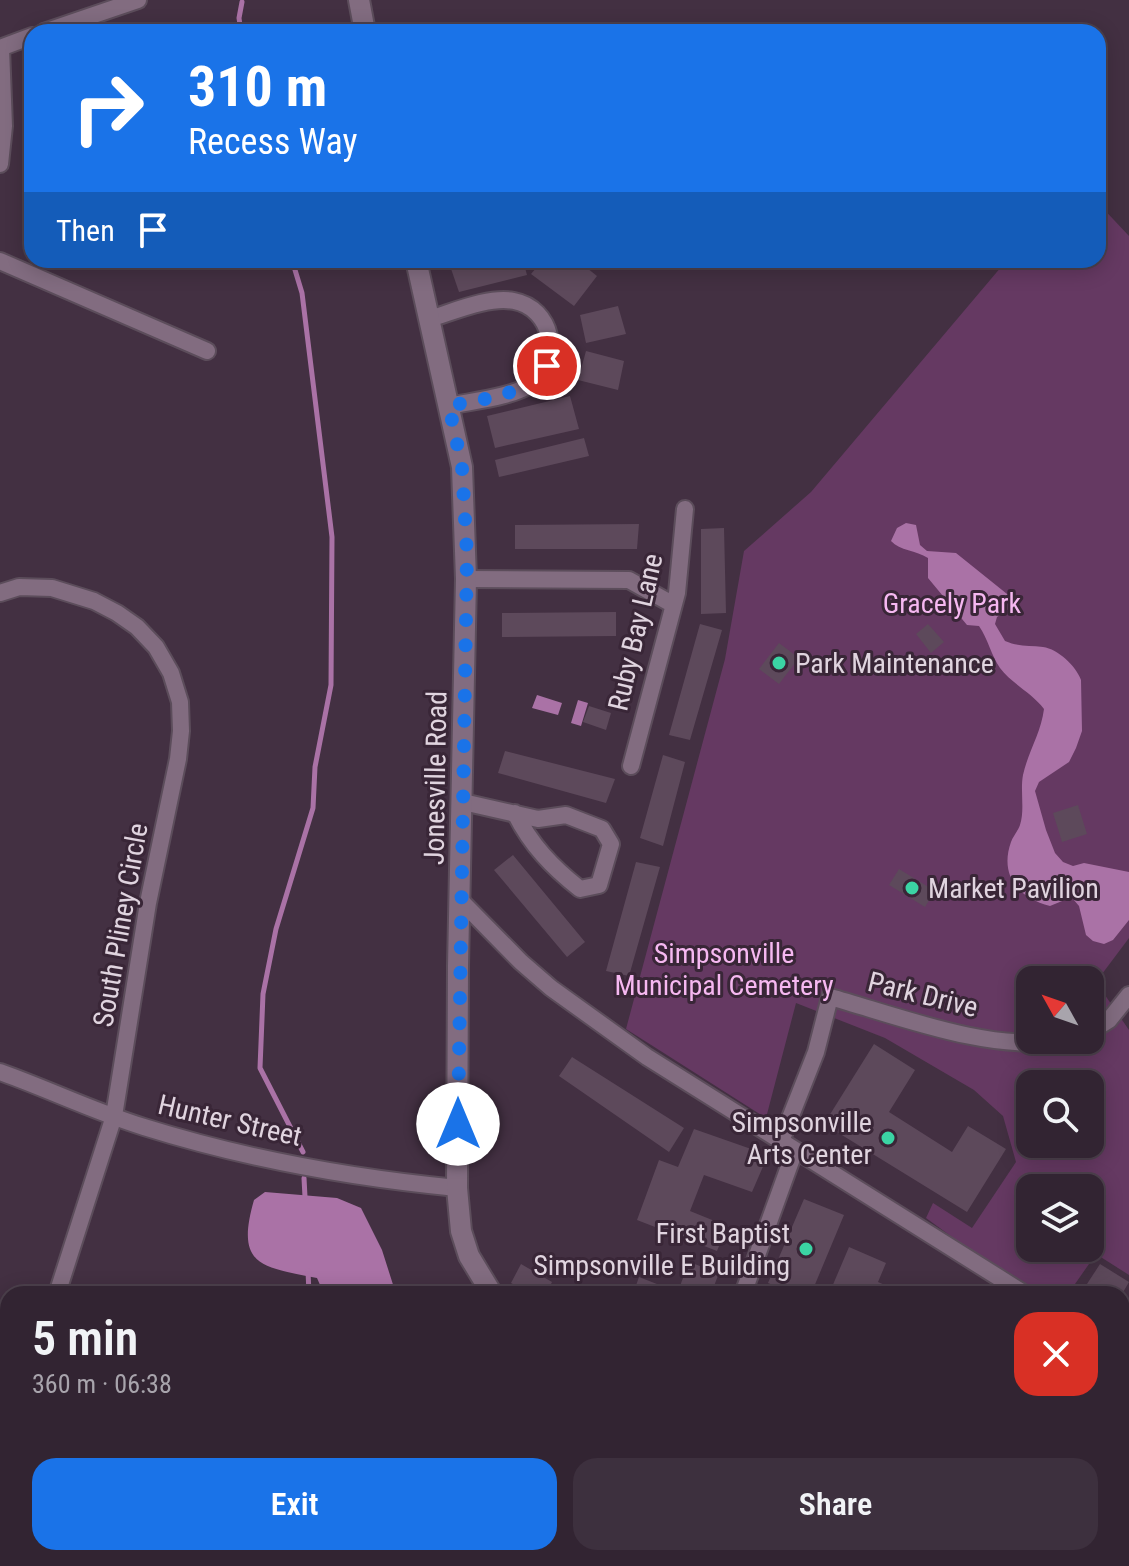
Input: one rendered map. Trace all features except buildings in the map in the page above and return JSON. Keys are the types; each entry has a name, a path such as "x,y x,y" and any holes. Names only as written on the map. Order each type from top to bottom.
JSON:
{"street":[{"path":"68,24 138,0"},
{"path":"359,0 364,24"},
{"path":"0,164 4,126 1,48 24,39"},
{"path":"0,261 207,351"},
{"name":"Jonesville Road","path":"418,268 462,467 466,579 457,1188 461,1231 469,1256 487,1286"},
{"path":"429,319 483,304 515,301 535,312 545,322 549,334 547,366 532,384 519,390 449,406"},
{"name":"Ruby Bay Lane","path":"631,766 677,593 685,509"},
{"path":"466,579 629,580 672,604"},
{"name":"South Pliney Circle","path":"0,593 19,587 41,587 73,593 117,613 148,638 171,673 180,702 178,759 148,903 114,1116 60,1286"},
{"path":"463,802 515,813 538,819 566,815 602,829 611,844 599,885 580,889 556,869 527,838 515,813"},
{"path":"461,901 521,962 596,1022 1012,1286"},
{"path":"1104,1023 1129,995"},
{"name":"Park Drive","path":"788,1146 830,997 946,1029 1016,1043"},
{"name":"Hunter Street","path":"0,1072 171,1135 263,1158 457,1188"},
{"path":"745,1286 788,1146"}],"green space":[{"name":"Gracely Park","path":"1106,212 1129,236 1129,938 1104,971 1104,966 1016,966 1016,1054 1104,1054 1104,994 1129,1030 1129,1275 1104,1259 1104,1174 1016,1174 1016,1262 1090,1262 1074,1286 1019,1286 926,1218 933,1203 972,1228 1016,1162 1003,1116 974,1090 885,1038 796,1003 766,1118 626,1029 725,659 744,551 811,492 1000,268 1106,268"}],"shaded area":[{"path":"906,523 916,525 920,545 927,551 956,553 1012,598 1013,606 997,617 995,624 1005,641 1055,651 1079,675 1082,731 1076,748 1069,762 1039,782 1035,791 1055,853 1063,862 1073,866 1084,863 1129,872 1129,920 1113,940 1104,944 1086,935 1079,906 1073,899 1050,906 1029,897 1014,884 1008,854 1021,819 1023,775 1044,709 1000,668 979,626 967,625 928,578 928,558 891,541 897,528"},
{"path":"537,695 562,703 558,715 532,708"},
{"path":"578,700 588,703 581,726 571,723"},
{"path":"265,1192 337,1198 361,1208 382,1250 393,1286 320,1286 317,1278 267,1266 257,1260 248,1238 254,1200"}],"waterway":[{"path":"240,24 242,2"},
{"path":"294,268 302,293 332,537 331,685 315,767 313,808 276,929 263,994 260,1068 303,1152"},
{"path":"304,1178 305,1197"},
{"path":"308,1271 309,1286"}],"place":[{"name":"Park Maintenance","path":"779,663"},
{"name":"Market Pavilion","path":"912,888"},
{"name":"Simpsonville Arts Center","path":"888,1138"},
{"name":"First Baptist Simpsonville E Building","path":"806,1249"}],"route":[{"path":"458,1124 458,966 467,554 462,467 449,406 519,390 532,384 547,366"}],"park label":[{"name":"Simpsonville Municipal Cemetery","path":"724,969"}]}
